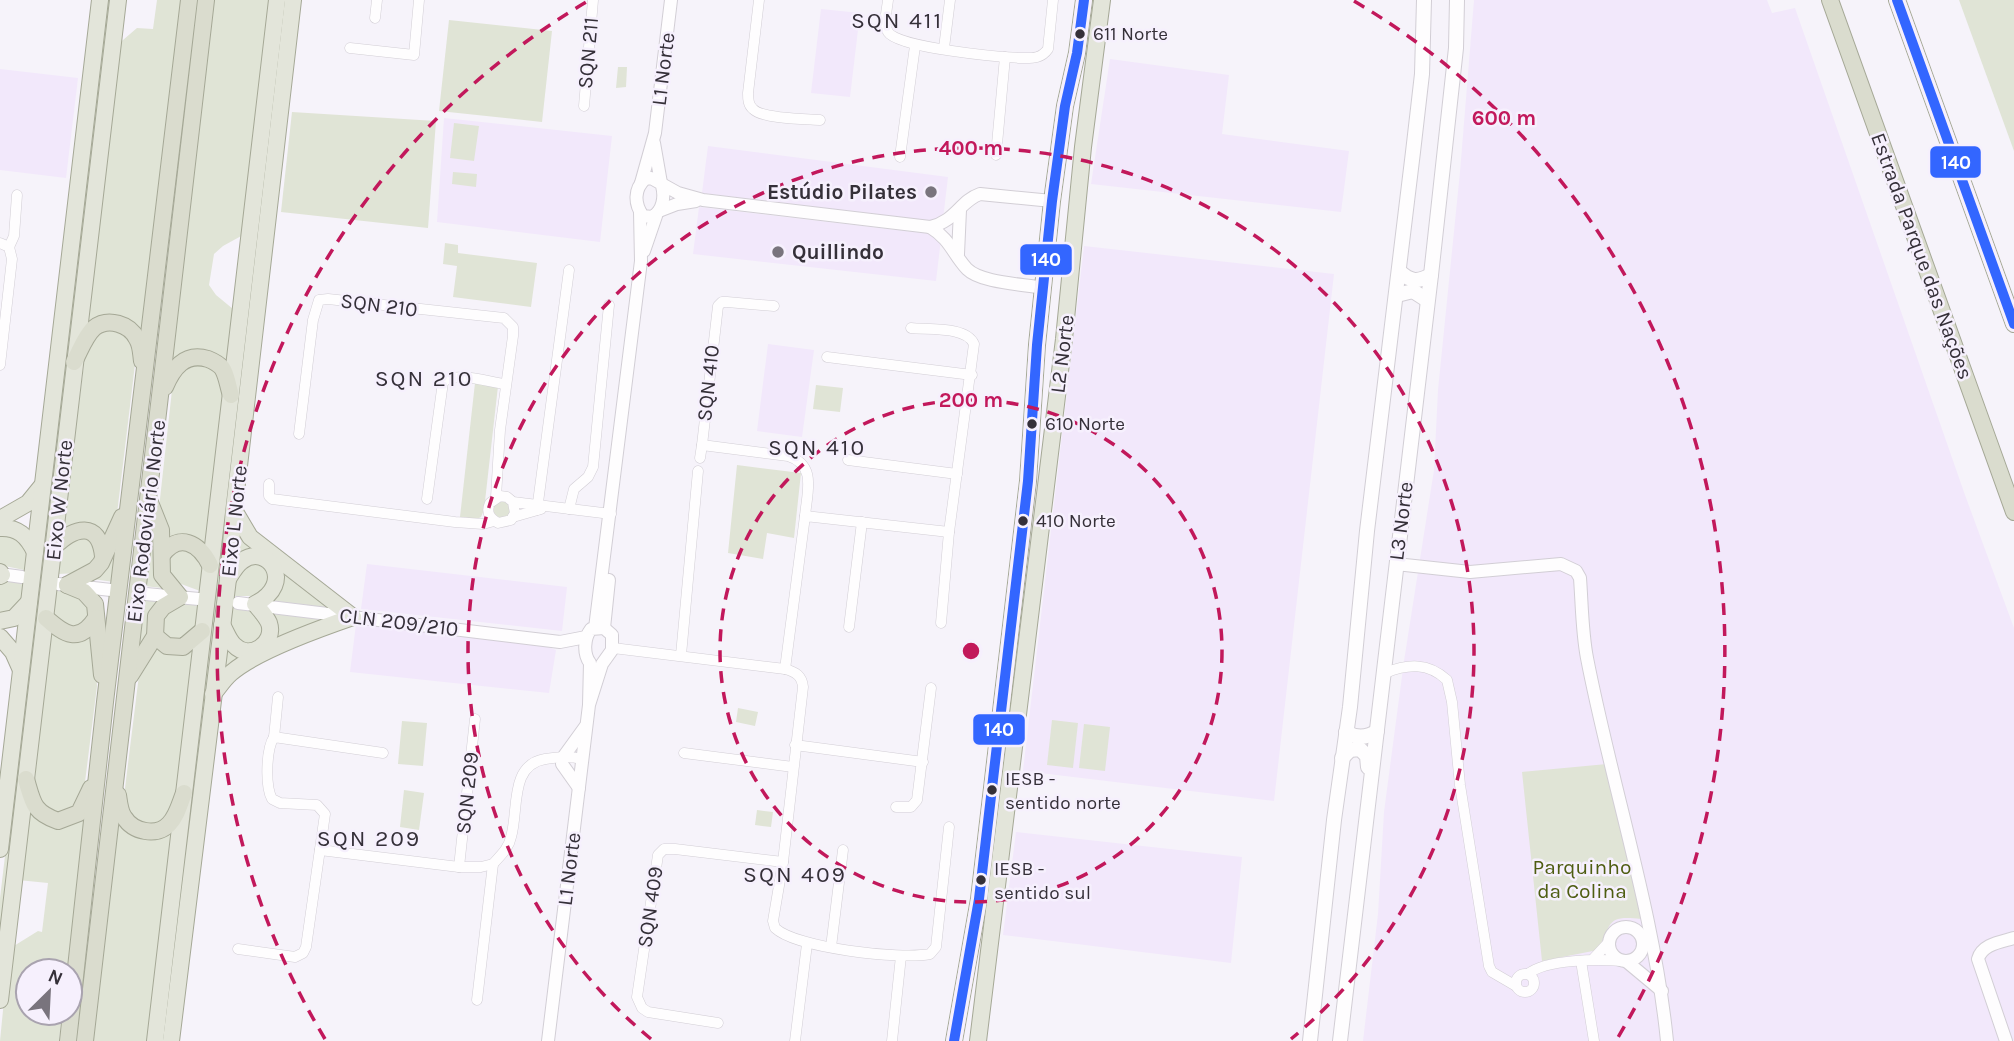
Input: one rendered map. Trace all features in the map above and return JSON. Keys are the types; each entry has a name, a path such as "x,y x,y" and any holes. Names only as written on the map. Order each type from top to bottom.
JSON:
{"highway":[{"name":"Eixo Rodoviário Norte","path":"68,1041 105,702 189,0"},
{"name":"Eixo Rodoviário Norte","path":"85,1041 206,0"},
{"name":"Estrada Parque das Nações","path":"1830,0 2014,512"},
{"path":"1897,0 2014,324"},
{"path":"74,362 88,335 96,327 110,322 120,324 128,327 139,342 145,382"},
{"path":"159,402 169,377 177,366 192,357 204,358 219,365 224,371 231,396"},
{"path":"127,681 155,636 156,616 163,607 180,597 162,576 161,530 149,499"},
{"path":"62,584 95,570 101,563 128,505"},
{"path":"54,547 66,535 81,530 96,536 102,544 103,556"},
{"path":"162,555 168,547 176,543 192,544 200,549 210,565"},
{"path":"62,584 90,597 95,604 105,702"},
{"path":"46,618 61,630 76,634 87,630 96,618"},
{"path":"155,636 167,646 183,648 202,631"},
{"path":"26,779 34,807 45,816 58,821 79,813 98,773"},
{"path":"115,783 123,817 130,824 149,831 162,830 168,825 184,793"}],"main road":[{"name":"Eixo W Norte","path":"0,849 100,0"},
{"name":"Eixo W Norte","path":"0,1000 118,0"},
{"name":"Eixo L Norte","path":"155,1041 277,0"},
{"name":"Eixo L Norte","path":"171,1041 228,579 293,0"},
{"name":"L2 Norte","path":"954,1041 979,899 1028,481 1052,201 1084,0"},
{"name":"L2 Norte","path":"978,1041 1102,0"},
{"name":"L3 Norte","path":"1310,1041 1422,74 1424,0"},
{"name":"L3 Norte","path":"1340,1041 1431,275 1456,48 1457,0"},
{"path":"1060,141 1069,141 1083,147"},
{"path":"1400,272 1411,280 1420,281 1431,275"},
{"path":"1397,295 1413,291 1427,300"},
{"path":"1038,345 1062,349"},
{"path":"0,519 28,503 43,485"},
{"path":"234,509 250,537 353,617"},
{"path":"0,528 10,528 23,534 35,552"},
{"path":"228,579 241,562 249,557 262,557 272,564 276,577 273,591 268,598 247,604"},
{"path":"0,621 21,614 29,602"},
{"path":"222,625 235,646 245,651 259,649 267,642 269,623 247,604"},
{"path":"212,695 232,672 245,664 302,636 353,617"},
{"path":"0,637 13,652 22,672"},
{"path":"1346,732 1361,737 1370,736 1377,731"},
{"path":"1342,758 1355,748 1364,751 1367,756 1369,782"},
{"path":"961,1041 967,1041"}],"street":[{"path":"375,18 377,0"},
{"path":"350,48 414,55 419,0"},
{"name":"SQN 211","path":"584,106 593,0"},
{"name":"L1 Norte","path":"641,183 654,139 671,0"},
{"path":"759,0 748,93 750,105 757,113 766,115 820,120"},
{"path":"888,0 887,30 897,40 915,46 1005,57 1038,58 1044,55 1050,39 1052,0"},
{"path":"944,48 950,0"},
{"path":"900,156 915,46"},
{"path":"996,155 1005,57"},
{"name":"L1 Norte","path":"654,139 662,184"},
{"path":"595,631 612,635 612,648 608,658 593,660 595,631 613,535 611,514 640,261 640,212 636,194 641,183 651,178 685,196 703,200 930,228 945,238 969,271 981,277 1043,288"},
{"path":"640,261 664,197 662,184"},
{"path":"930,228 948,220 972,196 985,193 1052,201"},
{"path":"0,365 12,259 4,245 14,236 17,195"},
{"path":"640,212 647,218 684,202 703,200"},
{"path":"958,254 960,210"},
{"path":"541,507 569,270"},
{"name":"SQN 210","path":"299,434 315,309 319,300 504,318 510,321 513,336 505,384 496,497"},
{"name":"SQN 410","path":"774,306 727,302 718,306 702,444 788,456 806,467 809,478 785,669"},
{"path":"569,509 574,489 589,477 593,467 609,305"},
{"path":"911,328 959,333 972,338 975,351 949,532 940,623"},
{"path":"827,357 972,375"},
{"path":"427,499 443,382 456,378 505,384"},
{"path":"700,458 702,444"},
{"path":"848,460 957,474"},
{"path":"681,655 698,471"},
{"path":"269,484 269,496 272,499 455,522 502,523 541,507"},
{"path":"494,521 488,510 490,503 496,497 504,496 513,502 541,507 611,514"},
{"path":"513,502 513,517"},
{"path":"805,516 949,532"},
{"path":"849,627 862,522"},
{"path":"1396,564 1470,572 1567,564 1580,578 1587,657 1649,924 1662,992 1667,1041"},
{"path":"1,574 22,577"},
{"path":"62,584 111,590"},
{"path":"146,594 199,599"},
{"name":"CLN 209/210","path":"247,604 560,642 593,660"},
{"name":"CLN 209/210","path":"560,642 595,631"},
{"path":"612,648 785,669 798,675 803,684 783,862 773,921 775,928 785,936 807,944 901,956 930,954 936,947 948,827"},
{"name":"L1 Norte","path":"549,1038 593,660"},
{"path":"1385,673 1401,666 1422,666 1441,674 1447,680 1452,702 1460,785 1492,972 1521,991 1527,992 1556,965"},
{"path":"896,807 915,805 920,792 931,688"},
{"path":"238,949 299,956 306,947 325,814 322,808 312,804 280,803 269,794 269,747 274,737 278,698"},
{"name":"SQN 209","path":"459,867 475,719"},
{"path":"559,759 587,723"},
{"path":"274,737 383,753"},
{"path":"795,745 923,762"},
{"path":"684,753 793,767"},
{"path":"559,759 579,788"},
{"path":"477,1000 493,864 511,838 523,771 536,761 559,759 582,763"},
{"name":"SQN 409","path":"718,1023 649,1012 638,1003 658,855 664,849 675,849 783,862"},
{"path":"320,850 459,867 493,864"},
{"path":"831,947 843,850"},
{"path":"1637,932 1649,924"},
{"path":"1516,986 1517,977 1534,970 1594,958 1624,961 1637,957 1642,947 1640,937 1637,932 1622,928 1614,933 1594,958"},
{"path":"2006,1041 1978,959 1981,950 2014,937"},
{"path":"1609,942 1611,953 1662,992"},
{"path":"795,1041 807,944"},
{"path":"892,1041 901,956"},
{"path":"1581,961 1594,1041"},
{"path":"1492,972 1525,974 1533,978 1535,984"}],"shaded area":[{"path":"1474,0 1767,0 1772,13 1795,8 2014,628 2014,1041 1363,1041 1378,914 1384,812 1434,470 1438,390"},
{"path":"821,9 860,13 850,97 811,93"},
{"path":"1110,59 1229,75 1222,134 1349,151 1341,212 1091,184"},
{"path":"0,69 78,78 66,178 0,170"},
{"path":"444,118 612,136 600,242 437,222"},
{"path":"708,146 948,177 943,219 932,221 702,193"},
{"path":"699,207 931,234 941,239 936,281 693,254"},
{"path":"1084,246 1334,274 1274,801 1023,771"},
{"path":"768,344 814,350 802,437 757,431"},
{"path":"367,564 567,587 562,631 361,609"},
{"path":"356,624 545,646 556,650 549,693 350,672"},
{"path":"1016,832 1242,857 1231,963 1003,935"}],"green space":[{"path":"107,0 112,0 0,950 0,898"},
{"path":"157,0 183,0 143,338 140,333 87,327 116,46 137,28 153,29"},
{"path":"214,0 274,0 243,235 214,254 209,285 216,295 233,309 230,374 223,362 171,366"},
{"path":"283,0 289,0 166,1041 160,1041"},
{"path":"1959,0 2014,0 2014,151"},
{"path":"449,20 552,31 542,122 439,111"},
{"path":"618,67 627,67 626,87 616,88"},
{"path":"292,112 436,121 428,228 281,212"},
{"path":"454,123 479,126 474,161 450,158"},
{"path":"453,172 477,174 476,187 452,184"},
{"path":"445,243 458,245 458,253 537,263 531,307 453,297 457,266 443,264"},
{"path":"104,327 129,334 136,356 116,522 105,544 63,532 86,348"},
{"path":"190,363 213,367 224,387 206,550 167,545 159,508 172,390 175,378"},
{"path":"475,383 498,386 484,510 477,519 460,517"},
{"path":"816,385 843,388 840,412 813,409"},
{"path":"737,465 801,473 794,538 767,533 763,559 728,553"},
{"path":"501,491 508,492 513,516 494,519 489,498"},
{"path":"152,520 171,589 144,586"},
{"path":"238,522 340,609 267,600 274,563 235,561"},
{"path":"6,530 28,548 24,570 0,565 0,532"},
{"path":"119,535 114,582 85,578"},
{"path":"66,538 92,538 99,557 81,573 58,574 61,548"},
{"path":"189,546 203,567 200,591 173,581 164,562 167,555"},
{"path":"254,559 273,574 259,596 233,596 235,576"},
{"path":"0,581 23,581 21,606 0,618"},
{"path":"56,585 81,593 92,611 75,631 54,617"},
{"path":"143,595 170,598 136,656"},
{"path":"199,601 196,627 180,643 160,635 162,611 169,606"},
{"path":"232,605 256,611 263,616 262,639 243,646 229,624"},
{"path":"265,610 338,618 219,679 226,641 266,647"},
{"path":"51,627 93,629 97,686 84,790 78,807 62,814 46,811 34,787"},
{"path":"156,640 195,643 174,807 161,821 142,824 125,808 124,796 140,667"},
{"path":"738,708 758,712 755,726 736,722"},
{"path":"1052,720 1078,723 1073,768 1047,765"},
{"path":"402,721 427,723 423,766 398,764"},
{"path":"1084,724 1110,727 1105,771 1079,768"},
{"name":"Parquinho da Colina","path":"1607,764 1641,919 1616,920 1609,927 1598,950 1542,961 1522,772"},
{"path":"404,790 424,793 419,830 400,827"},
{"path":"27,802 36,817 87,809 69,957 14,957 14,1027 60,1027 59,1041 0,1041 9,949 38,931 42,932 48,883 18,880"},
{"path":"757,810 773,812 771,827 755,825"},
{"path":"117,814 137,832 177,820 151,1041 91,1041"}],"transit line":[{"name":"140","path":"954,1041 979,899 1028,481 1037,345 1052,201 1084,0"},
{"name":"140","path":"1897,0 2014,324"}],"place":[{"name":"611 Norte","path":"1080,34"},
{"name":"Estúdio Pilates","path":"931,192"},
{"name":"Quillindo","path":"778,252"},
{"name":"610 Norte","path":"1032,424"},
{"name":"410 Norte","path":"1023,521"},
{"name":"IESB - sentido norte","path":"992,790"},
{"name":"IESB - sentido sul","path":"981,880"}],"district":[{"name":"SQN 411","path":"897,20"},
{"name":"SQN 210","path":"424,378"},
{"name":"SQN 410","path":"817,447"},
{"name":"SQN 209","path":"369,838"},
{"name":"SQN 409","path":"795,874"}]}
